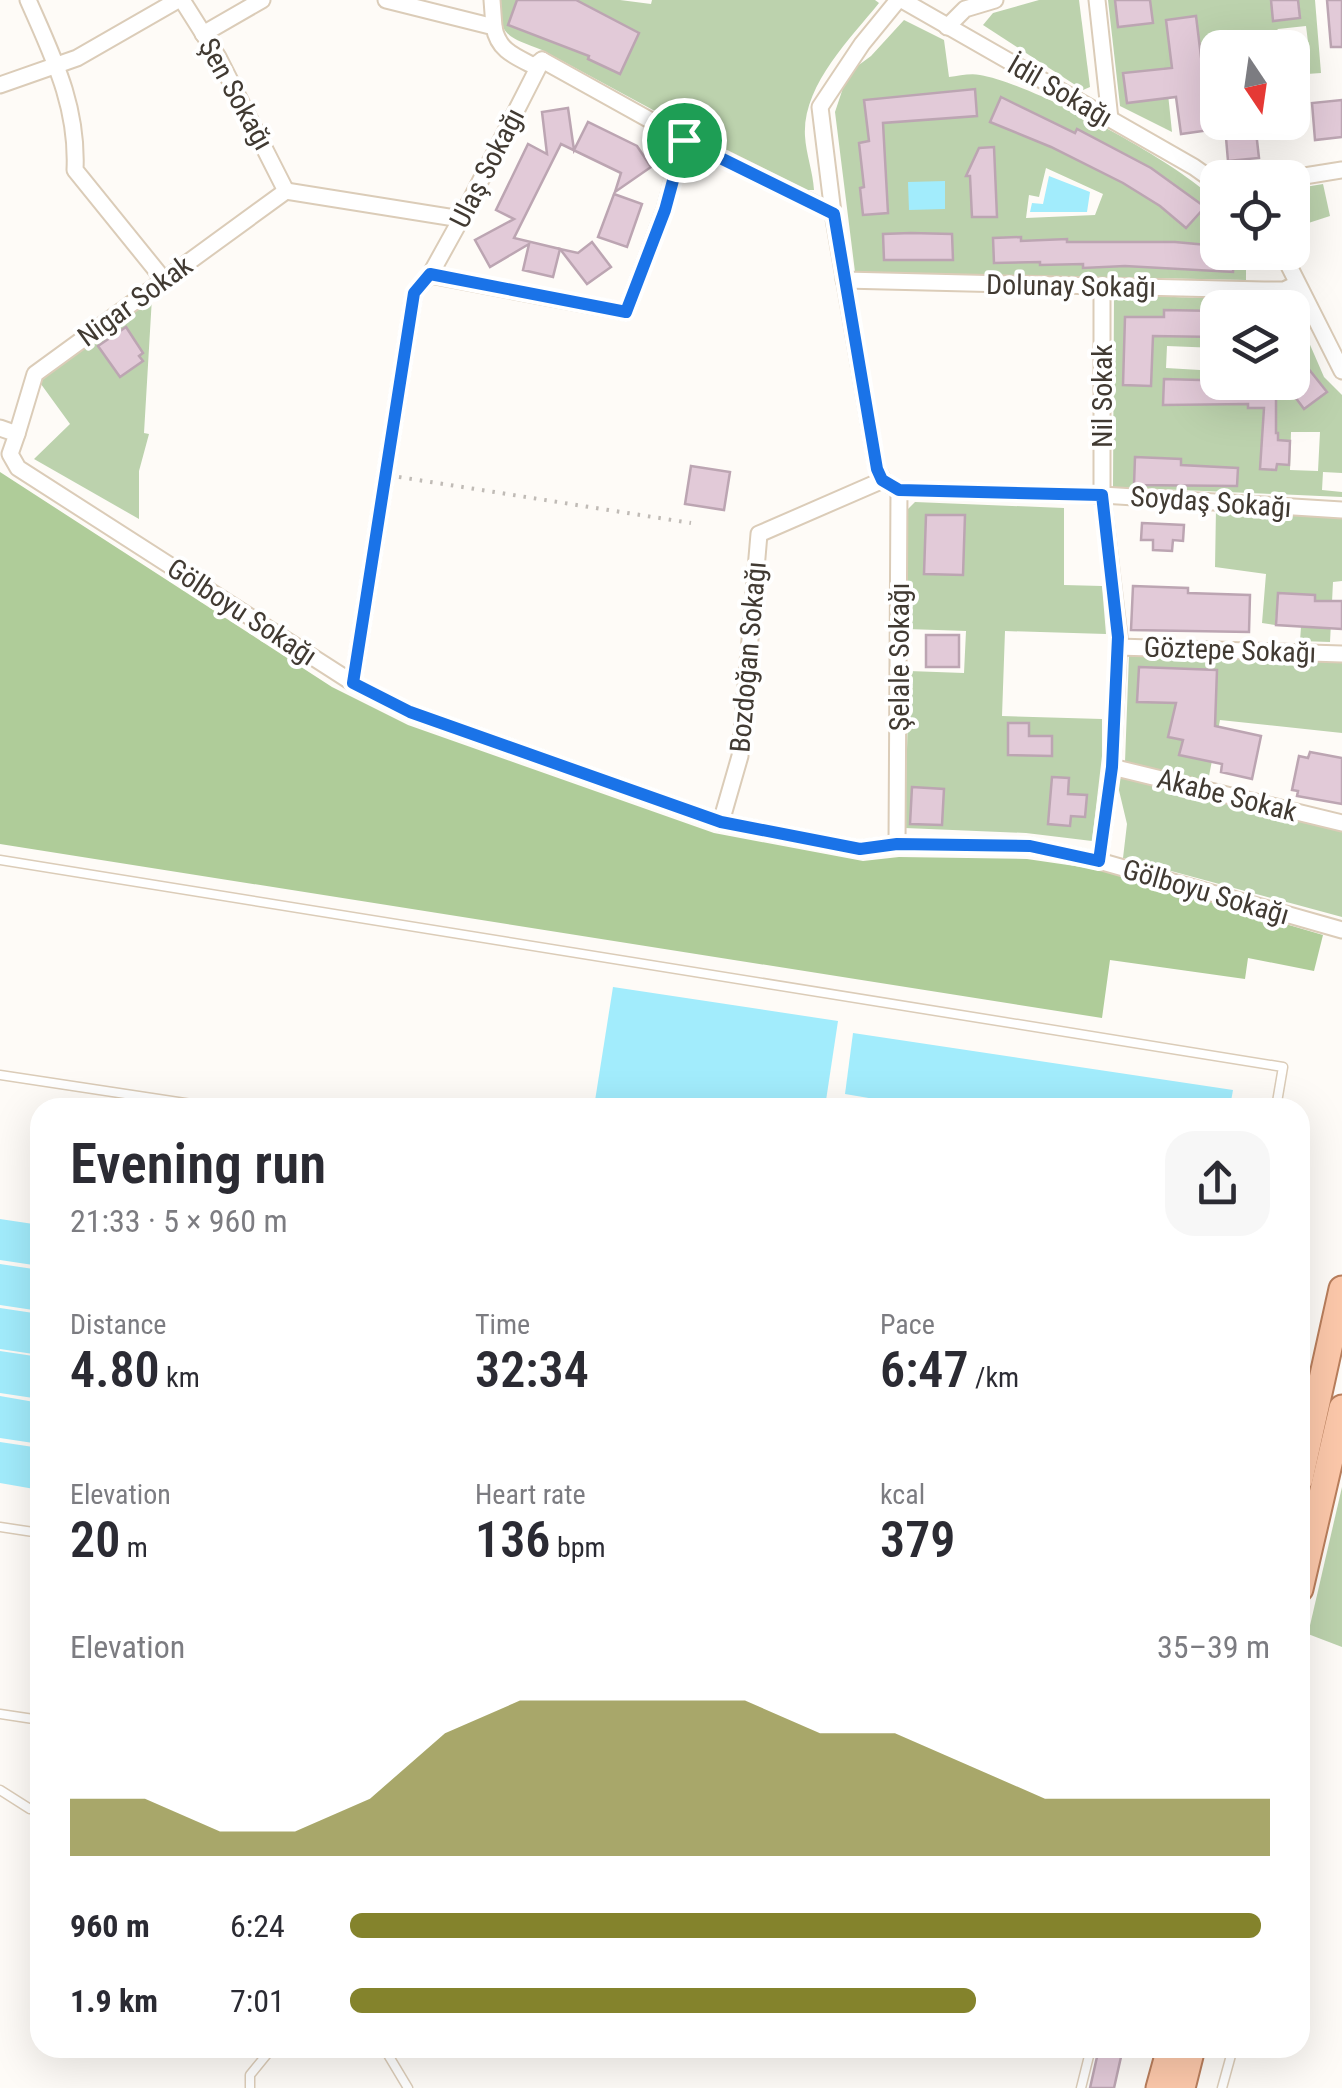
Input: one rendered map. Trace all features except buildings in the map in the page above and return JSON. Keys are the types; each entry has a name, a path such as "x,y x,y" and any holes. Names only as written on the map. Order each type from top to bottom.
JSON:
{"main road":[{"path":"1310,1433 1342,1290"},
{"path":"1310,1547 1342,1408"},
{"path":"1159,2088 1167,2058"},
{"path":"1182,2088 1190,2058"}],"street":[{"path":"28,0 56,65 77,134 75,170 164,280"},
{"path":"0,85 77,58 180,0"},
{"name":"Şen Sokağı","path":"180,0 203,34 286,191"},
{"path":"203,34 262,0"},
{"path":"386,0 494,27"},
{"path":"492,0 495,36 506,52 534,66 542,60 684,140 834,214"},
{"path":"899,490 882,480 877,469 844,280 820,107 862,44 900,0"},
{"name":"İdil Sokağı","path":"900,0 1200,171"},
{"path":"948,26 965,9 995,0"},
{"path":"1097,0 1110,119"},
{"name":"Ulaş Sokağı","path":"353,683 414,293 430,274 461,219 542,60"},
{"path":"430,274 626,312 665,210 684,140"},
{"path":"1310,175 1342,170"},
{"path":"286,191 461,219"},
{"name":"Nigar Sokak","path":"17,434 35,374 286,191"},
{"path":"1291,270 1342,371"},
{"name":"Dolunay Sokağı","path":"844,280 1264,290 1284,290 1298,284"},
{"name":"Nil Sokak","path":"1099,861 1112,767 1118,646 1102,495 1102,288"},
{"path":"0,428 17,434"},
{"name":"Gölboyu Sokağı","path":"17,434 10,454 18,468 353,683 410,712 721,822 860,849 897,844 1030,846 1099,861 1342,930"},
{"name":"Bozdoğan Sokağı","path":"721,822 740,756 759,534 882,480"},
{"name":"Soydaş Sokağı","path":"899,490 1102,495 1342,510"},
{"name":"Şelale Sokağı","path":"897,844 899,490"},
{"name":"Göztepe Sokağı","path":"1118,646 1342,654"},
{"name":"Akabe Sokak","path":"1112,767 1342,823"}],"lane":[{"path":"0,860 1283,1067 1278,1098"},
{"path":"0,1075 152,1098"},
{"path":"0,1527 30,1532"},
{"path":"0,1714 30,1718"},
{"path":"0,1790 30,1809"},
{"path":"250,2088 250,2075 264,2058"},
{"path":"390,2058 408,2088"},
{"path":"1081,2088 1088,2058"},
{"path":"1222,2088 1230,2058"}],"path":[{"path":"385,474 691,524"}],"green space":[{"path":"499,0 879,3 830,64 811,99 805,136 814,190 801,190 514,38 501,22"},
{"path":"1039,0 1079,0 1090,87 1083,90 983,25 993,13"},
{"path":"1108,0 1315,0 1321,73 1310,74 1310,30 1306,26 1200,30 1200,70 1166,75 1172,132 1120,106"},
{"path":"904,20 944,40 949,77 976,74 1034,93 1140,147 1198,186 1200,270 1246,270 1246,280 855,272 835,112 848,73 871,56","holes":["1046,168 1103,194 1095,215 1026,218 1029,195 1039,197"]},
{"path":"1323,184 1330,216 1310,222 1310,186"},
{"path":"1114,295 1200,298 1200,347 1167,346 1166,368 1200,370 1200,400 1310,400 1310,345 1324,377 1342,395 1342,473 1323,472 1322,490 1342,492 1342,497 1113,487","holes":["1291,432 1320,432 1318,471 1290,470"]},
{"path":"152,297 144,433 149,434 139,471 139,519 34,459 70,424 38,380"},
{"path":"0,472 332,687 408,725 714,833 863,861 899,857 1027,859 1102,870 1323,935 1314,971 1248,958 1245,979 1110,960 1102,1018 0,844"},
{"path":"915,502 1064,508 1064,585 1102,586 1106,634 1005,631 1002,716 1102,719 1102,756 1092,841 1026,833 905,828 909,671 964,673 966,631 907,629 905,512"},
{"path":"1216,508 1342,518 1342,581 1333,582 1330,642 1300,641 1301,627 1313,627 1315,595 1278,593 1275,625 1262,623 1266,574 1215,567"},
{"path":"1129,655 1342,661 1342,733 1220,720 1208,781 1125,762"},
{"path":"1119,773 1342,829 1342,917 1123,858 1127,824 1117,782"},
{"path":"1342,1487 1342,1647 1310,1635"}],"water":[{"path":"1049,176 1090,192 1087,212 1030,212 1032,203 1043,204"},
{"path":"945,181 945,209 909,210 908,182"},
{"path":"613,987 838,1021 826,1098 595,1098"},
{"path":"853,1033 1233,1090 1232,1098 869,1098 845,1094"},
{"path":"0,1219 30,1224 30,1264 0,1260"},
{"path":"0,1264 30,1268 30,1310 0,1305"},
{"path":"0,1308 30,1312 30,1354 0,1349"},
{"path":"0,1351 30,1356 30,1398 0,1393"},
{"path":"0,1396 30,1401 30,1442 0,1438"},
{"path":"0,1442 30,1446 30,1488 0,1483"}],"route":[{"path":"684,140 834,214 882,480 899,490 1102,495 1118,637 1112,767 1099,861 1030,846 897,844 860,849 721,822 410,712 353,683 414,293 430,274 626,312 665,210 684,140"}]}
